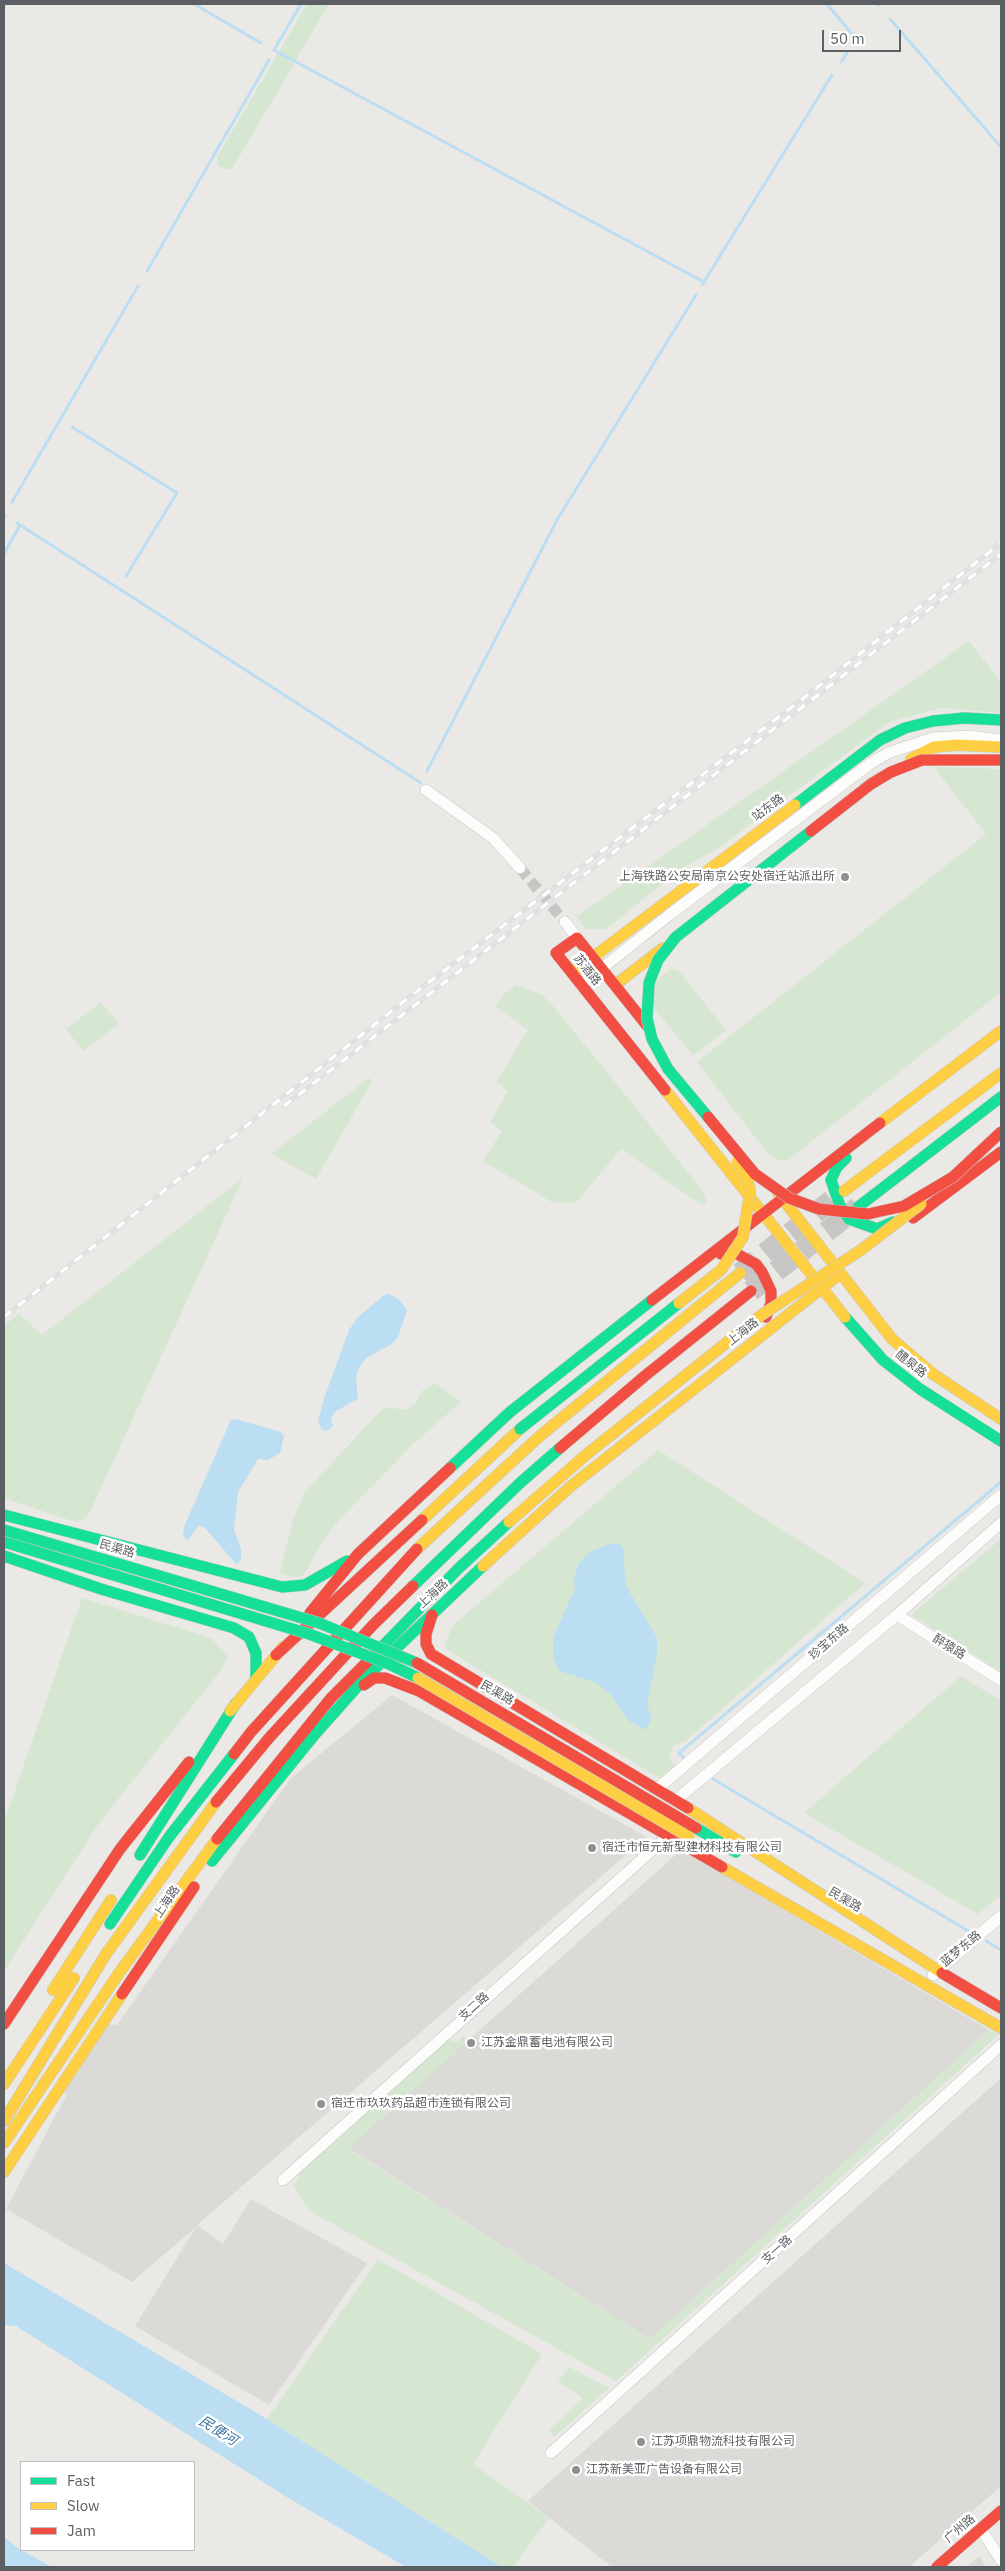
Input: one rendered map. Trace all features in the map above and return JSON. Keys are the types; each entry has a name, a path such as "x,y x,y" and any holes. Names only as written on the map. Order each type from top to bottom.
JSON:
{"main road":[{"name":"站东路","path":"572,973 880,740 905,728 933,721 964,718 1001,720"},
{"path":"615,985 916,756 934,748 957,745 1001,747"},
{"path":"953,1177 921,1198 893,1210 855,1214 819,1210 789,1198 755,1174 668,1070 652,1040 647,1018 649,983 658,960 676,937 872,784 891,772 922,760 1001,760"},
{"name":"苏酒路","path":"822,1288 556,954 577,938 594,957 842,1273"},
{"path":"633,1008 634,988 642,964"},
{"path":"4,2024 120,1849 256,1678 358,1554 510,1412 762,1213 1001,1031"},
{"path":"844,1191 1001,1073"},
{"path":"935,1082 837,1167 831,1180 840,1206 849,1219 877,1229 887,1226 996,1155"},
{"path":"276,1655 520,1428 721,1270 742,1237 749,1209 750,1191 748,1182 691,1097"},
{"path":"858,1207 1001,1097"},
{"path":"4,2143 119,1973 221,1833 324,1706 365,1661 459,1568 532,1500 587,1454 692,1368 760,1316 900,1223 1001,1132"},
{"name":"上海路","path":"4,2172 43,2110 207,1868 346,1699 434,1611 571,1486 822,1288 996,1155"},
{"path":"645,1305 721,1254 737,1254 756,1264 768,1281 772,1291 771,1303 766,1317 709,1377"},
{"path":"4,2084 169,1837 238,1748 341,1630 412,1554 541,1435 740,1273"},
{"name":"醴泉路","path":"842,1273 892,1339 933,1374 1001,1419"},
{"name":"醴泉路","path":"822,1288 882,1360 920,1389 1001,1441"},
{"name":"上海路","path":"4,2121 106,1954 206,1815 269,1738 373,1625 520,1483 646,1375 751,1291"},
{"path":"4,1515 41,1522 282,1587 306,1585 358,1554"},
{"name":"民渠路","path":"4,1530 318,1623 372,1643 433,1672 692,1833 925,1986"},
{"name":"民渠路","path":"4,1542 309,1634 389,1664 412,1675 1001,2008"},
{"path":"4,1556 101,1589 234,1628 249,1637 256,1653 256,1678"},
{"name":"民渠路","path":"434,1611 426,1634 426,1644 431,1654 676,1800 936,1970"},
{"name":"民渠路","path":"346,1699 374,1678 385,1678 399,1682 1001,2028"},
{"path":"136,1861 236,1703"},
{"path":"4,2075 17,2045 115,1894"},
{"name":"广州路","path":"937,2567 1001,2511"}],"street":[{"path":"581,985 871,763 888,753 933,738 969,736 1001,740"},
{"path":"426,790 487,833 520,868"},
{"path":"565,922 577,938"},
{"name":"珍宝东路","path":"657,1789 1001,1495"},
{"name":"珍宝东路","path":"676,1800 897,1615 1001,1523"},
{"name":"醉猿路","path":"897,1615 1001,1680"},
{"name":"支二路","path":"283,2180 668,1836"},
{"name":"蓝梦东路","path":"925,1986 936,1970 1001,1916"},
{"name":"支一路","path":"551,2453 1001,2045"},
{"path":"981,2529 1001,2560"}],"shaded area":[{"path":"392,1695 647,1837 197,2225 223,2244 251,2199 367,2263 269,2405 135,2326 196,2227 132,2282 6,2209 67,2094 61,2090 98,2024 117,2025 290,1779"},
{"path":"681,1850 989,2030 650,2339 348,2148"},
{"path":"1001,2078 1001,2486 909,2567 612,2567 528,2501"},
{"path":"979,2556 986,2567 966,2567"}],"green space":[{"path":"307,4 329,4 232,169 224,169 217,165 217,157"},
{"path":"969,641 1001,682 1001,713 941,708 889,722 717,849 680,870 606,929 586,929 576,917"},
{"path":"934,767 1001,769 1001,992 788,1160 778,1160 769,1155 697,1062 986,834"},
{"path":"670,969 678,970 726,1030 693,1056 642,993"},
{"path":"516,985 542,995 554,1007 703,1191 707,1204 700,1204 621,1149 578,1200 573,1203 552,1202 483,1161 502,1131 490,1122 508,1091 496,1082 528,1030 495,1006 505,993"},
{"path":"101,1002 119,1024 83,1051 66,1029"},
{"path":"369,1078 372,1081 316,1179 271,1154"},
{"path":"243,1178 89,1514 82,1520 75,1522 4,1498 4,1328 7,1323 19,1314 42,1335"},
{"path":"435,1383 461,1402 412,1445 340,1519 326,1536 303,1576 290,1577 280,1573 294,1517 304,1493 384,1407 406,1410 415,1403 422,1391"},
{"path":"658,1450 865,1583 687,1740 673,1746 669,1760 677,1766 663,1780 447,1650 445,1645 452,1626"},
{"path":"1001,1539 1001,1672 911,1615"},
{"path":"82,1598 211,1638 228,1656 221,1670 99,1823 4,1971 4,1822"},
{"path":"961,1676 1001,1701 1001,1895 978,1914 804,1813"},
{"path":"989,2030 999,2034 616,2381 315,2214 305,2205 293,2185 300,2177 297,2172 448,2040 457,2042 463,2036 469,2040 348,2149 650,2339"},
{"path":"378,2259 542,2354 473,2464 549,2518 513,2567 502,2567 267,2419"},
{"path":"569,2367 609,2388 554,2437 549,2430 583,2398 558,2382"}],"water":[{"path":"389,1294 400,1300 407,1310 398,1337 392,1344 366,1358 358,1369 356,1379 358,1399 336,1411 331,1418 333,1426 329,1430 323,1431 318,1422 323,1401 349,1330 357,1318 384,1295"},
{"path":"235,1419 281,1432 284,1436 280,1453 268,1460 258,1459 238,1492 234,1529 241,1549 241,1559 237,1565 205,1528 199,1525 188,1540 183,1536 184,1527 229,1424 231,1420"},
{"path":"609,1544 620,1544 623,1548 626,1586 657,1638 657,1653 647,1704 652,1719 645,1730 628,1720 611,1695 595,1682 559,1671 553,1657 553,1638 575,1588 574,1580 578,1564 590,1552"},
{"name":"民便河","path":"4,2263 267,2419 502,2567 406,2567 285,2496 16,2326 4,2325"},
{"path":"4,2537 20,2551 52,2567 4,2567"}],"waterway":[{"path":"194,4 261,43"},
{"path":"301,4 274,50 704,282"},
{"path":"827,4 856,39"},
{"path":"890,19 1001,147"},
{"path":"841,62 847,53"},
{"path":"147,271 269,60"},
{"path":"702,285 832,75"},
{"path":"12,502 138,286"},
{"path":"427,771 557,520 696,295"},
{"path":"72,427 177,493 126,576"},
{"path":"17,523 421,783"},
{"path":"4,554 20,525"},
{"path":"686,1760 679,1753 1001,1482"},
{"path":"713,1779 970,1932"},
{"path":"986,1941 1001,1950"}],"tunnel":[{"path":"520,868 565,922"},
{"path":"740,1273 832,1200"},
{"path":"751,1291 858,1207"}],"railway":[{"path":"4,1317 412,995 801,700 1001,543"},
{"path":"284,1106 1001,554"}],"traffic: fast":[{"path":"795,805 880,740 905,728 933,721 964,718 1001,720"},
{"path":"708,1117 668,1069 652,1039 647,1018 649,983 658,960 676,937 811,831"},
{"path":"858,1207 1001,1097"},
{"path":"846,1158 837,1167 831,1180 840,1206 849,1219 877,1229 893,1222"},
{"path":"450,1468 510,1412 652,1300"},
{"path":"520,1429 679,1303"},
{"path":"845,1317 883,1360 920,1389 1001,1441"},
{"path":"413,1586 520,1483 560,1448"},
{"path":"4,1515 282,1587 305,1585 347,1561"},
{"path":"374,1655 459,1568 509,1522"},
{"path":"4,1530 319,1623 417,1663"},
{"path":"4,1542 309,1634 389,1664 418,1678"},
{"path":"4,1556 101,1589 234,1628 249,1637 256,1653 256,1678"},
{"path":"212,1861 316,1733 365,1678 483,1566"},
{"path":"140,1855 236,1703"},
{"path":"110,1924 169,1837 234,1754"},
{"path":"696,1828 736,1852"}],"traffic: slow":[{"path":"911,759 934,747 957,745 1001,747"},
{"path":"572,973 795,805"},
{"path":"615,985 663,948"},
{"path":"880,1123 1001,1031"},
{"path":"844,1191 1001,1073"},
{"path":"665,1090 845,1317"},
{"path":"679,1303 721,1270 743,1237 750,1191 748,1181 737,1162"},
{"path":"778,1193 892,1339 933,1374 1001,1419"},
{"path":"587,1454 760,1316 861,1250 921,1204"},
{"path":"417,1549 541,1435 740,1273"},
{"path":"483,1566 571,1486 836,1277"},
{"path":"422,1520 520,1429"},
{"path":"509,1522 587,1454"},
{"path":"230,1711 283,1647"},
{"path":"418,1678 689,1837"},
{"path":"4,2121 106,1954 216,1802"},
{"path":"688,1808 942,1973"},
{"path":"4,2143 119,1973 217,1839"},
{"path":"722,1867 1001,2028"},
{"path":"53,1990 111,1900"},
{"path":"4,2084 74,1978"},
{"path":"4,2172 122,1994"}],"traffic: jam":[{"path":"811,831 871,784 891,772 922,760 1001,760"},
{"path":"649,1028 577,938 556,953 665,1090"},
{"path":"708,1117 755,1174 789,1198 819,1209 868,1214 904,1206 953,1177 1001,1132"},
{"path":"652,1300 880,1123"},
{"path":"913,1218 1001,1152"},
{"path":"721,1254 737,1254 756,1264 762,1272 771,1291 771,1303 766,1317"},
{"path":"560,1448 646,1375 751,1291"},
{"path":"310,1613 358,1554 450,1468"},
{"path":"276,1655 422,1520"},
{"path":"234,1754 251,1732 417,1549"},
{"path":"216,1802 269,1738 373,1625 413,1586"},
{"path":"432,1615 426,1634 426,1644 431,1654 688,1808"},
{"path":"217,1839 331,1698 374,1655"},
{"path":"417,1663 696,1828"},
{"path":"364,1685 374,1678 385,1678 419,1691 722,1867"},
{"path":"4,2024 120,1849 189,1762"},
{"path":"122,1994 194,1887"},
{"path":"942,1973 1001,2008"},
{"path":"937,2567 1001,2511"}],"place":[{"name":"上海铁路公安局南京公安处宿迁站派出所","path":"845,877"},
{"name":"宿迁市恒元新型建材科技有限公司","path":"592,1848"},
{"name":"江苏金鼎蓄电池有限公司","path":"471,2043"},
{"name":"宿迁市玖玖药品超市连锁有限公司","path":"321,2104"},
{"name":"江苏项鼎物流科技有限公司","path":"641,2442"},
{"name":"江苏新美亚广告设备有限公司","path":"576,2470"}]}
